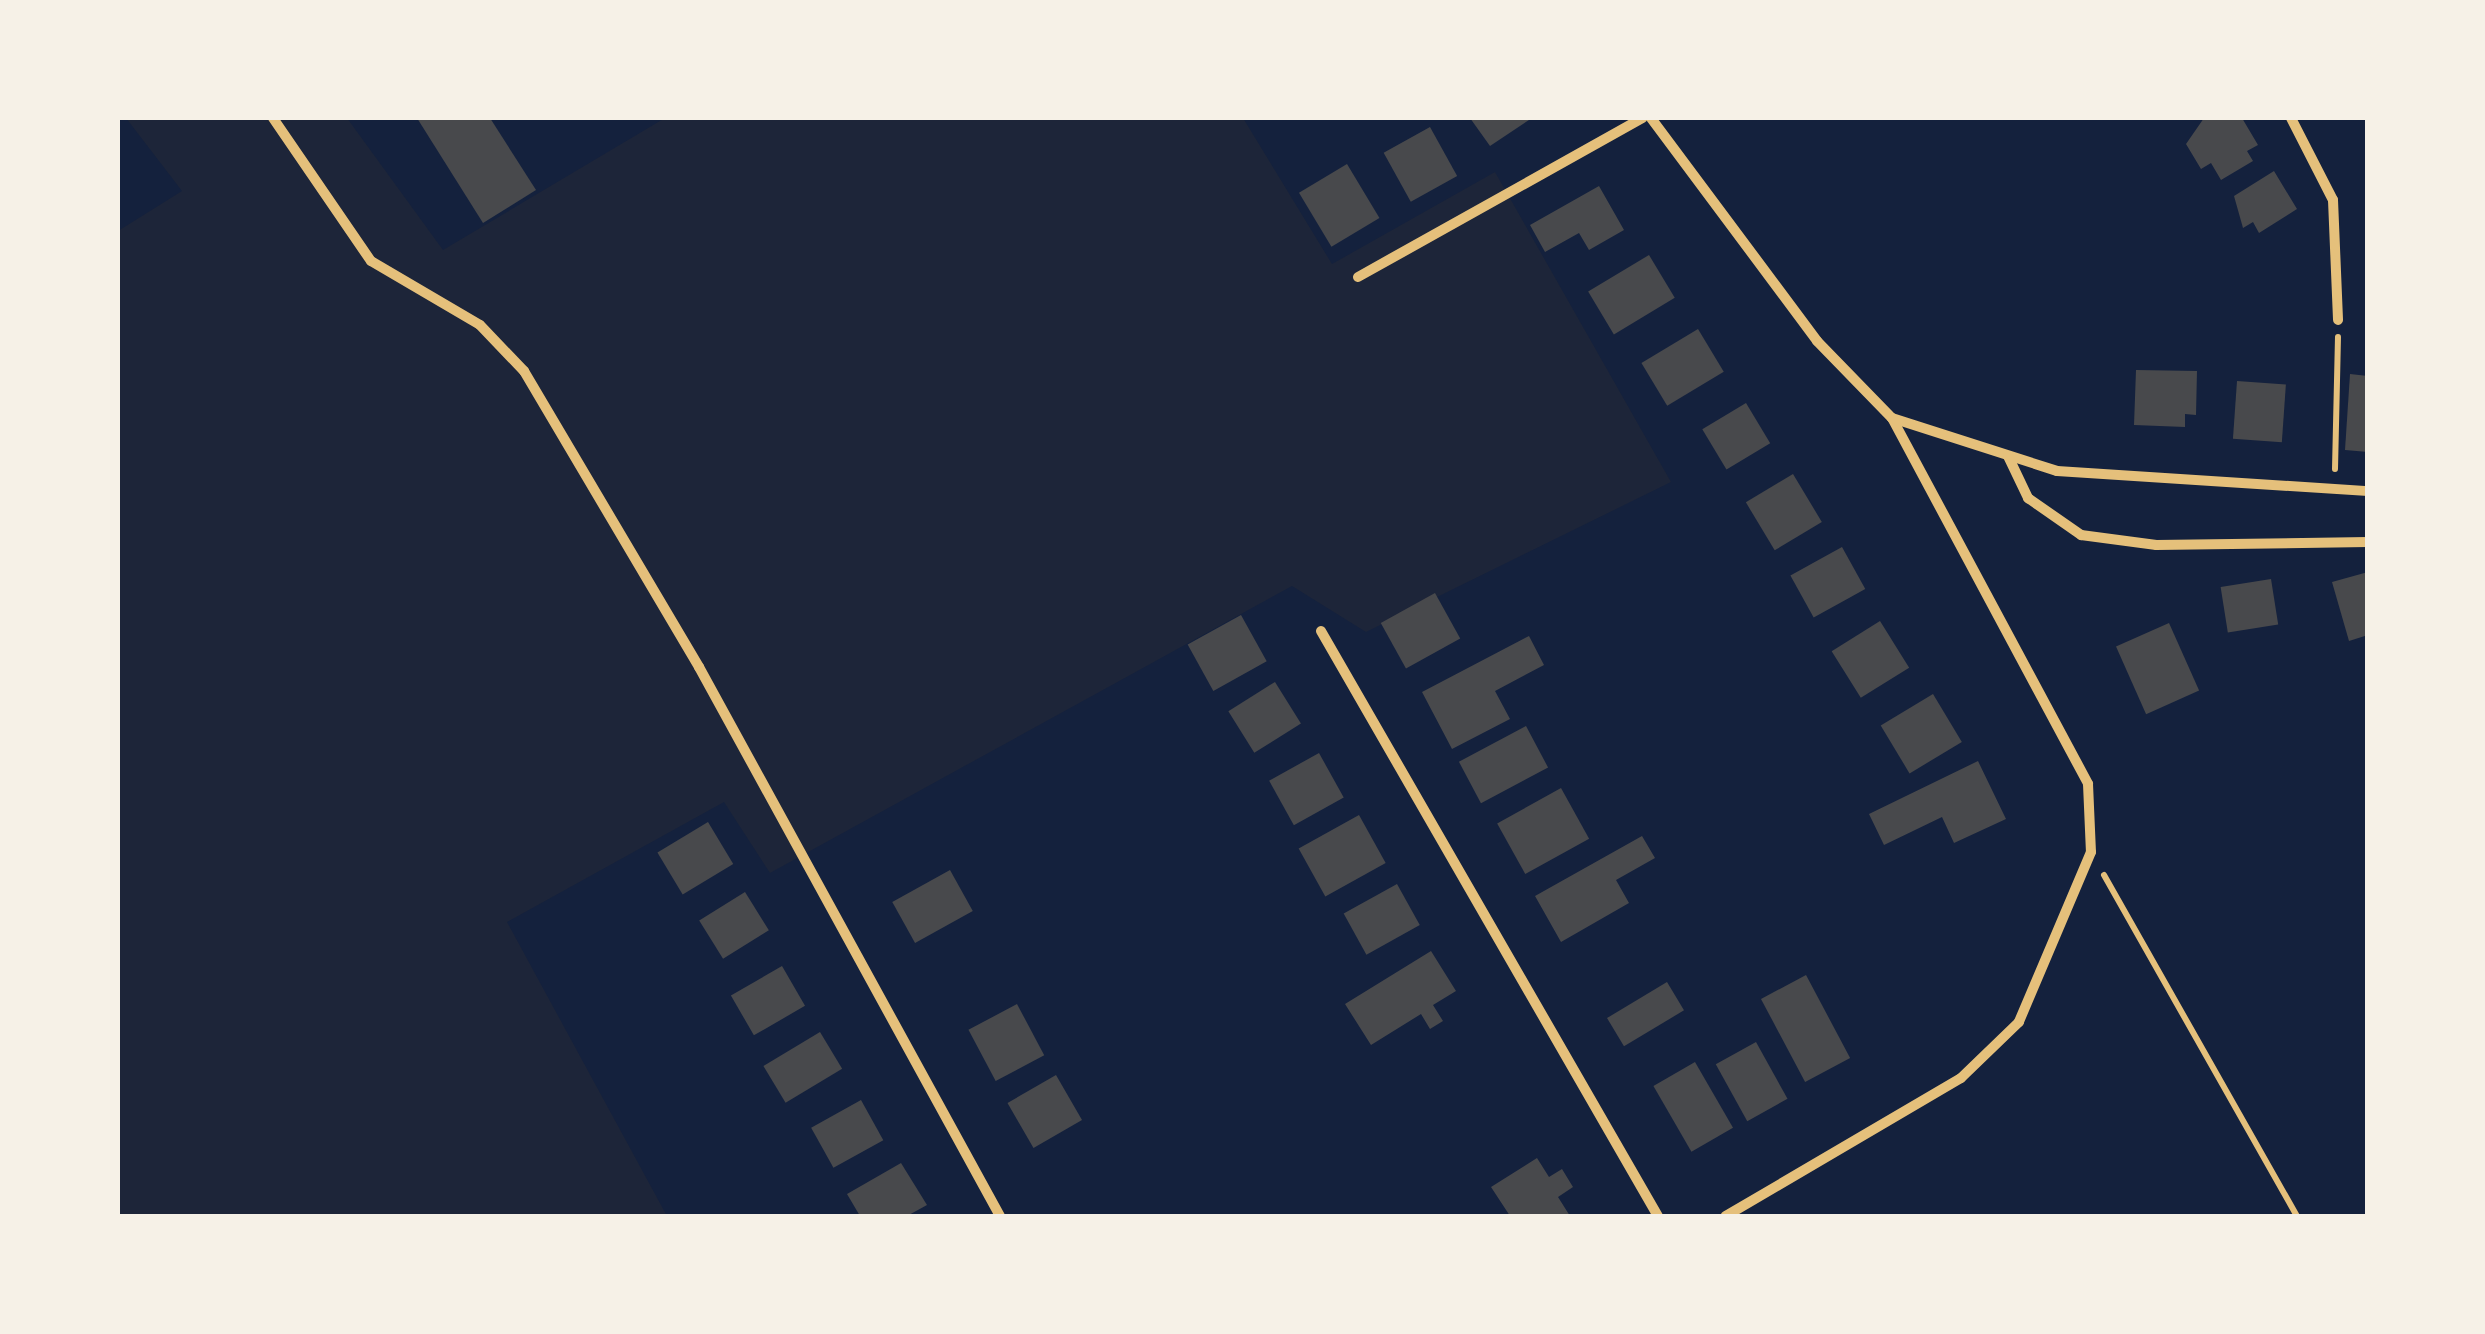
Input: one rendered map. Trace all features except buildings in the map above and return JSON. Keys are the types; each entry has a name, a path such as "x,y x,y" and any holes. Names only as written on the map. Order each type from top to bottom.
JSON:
{"street":[{"path":"273,118 371,261 480,325 524,371 699,668 1000,1216"},
{"path":"1358,276 1643,118"},
{"path":"1651,118 1817,340 1892,418 2088,784 2091,852 2020,1022 1961,1078 1726,1216"},
{"path":"2291,118 2333,200 2338,320"},
{"path":"1892,418 2056,471 2368,491"},
{"path":"2008,456 2028,498 2081,534 2156,545 2368,542"},
{"path":"1321,631 1658,1216"}],"path":[{"path":"2334,489 2338,320"},
{"path":"2091,852 2297,1216"}],"shaded area":[{"path":"126,118 347,118 443,250 665,118 1243,118 1332,264 1495,172 1671,482 1366,632 1292,586 770,873 724,802 507,922 667,1216 118,1216 118,231 182,191"}]}
